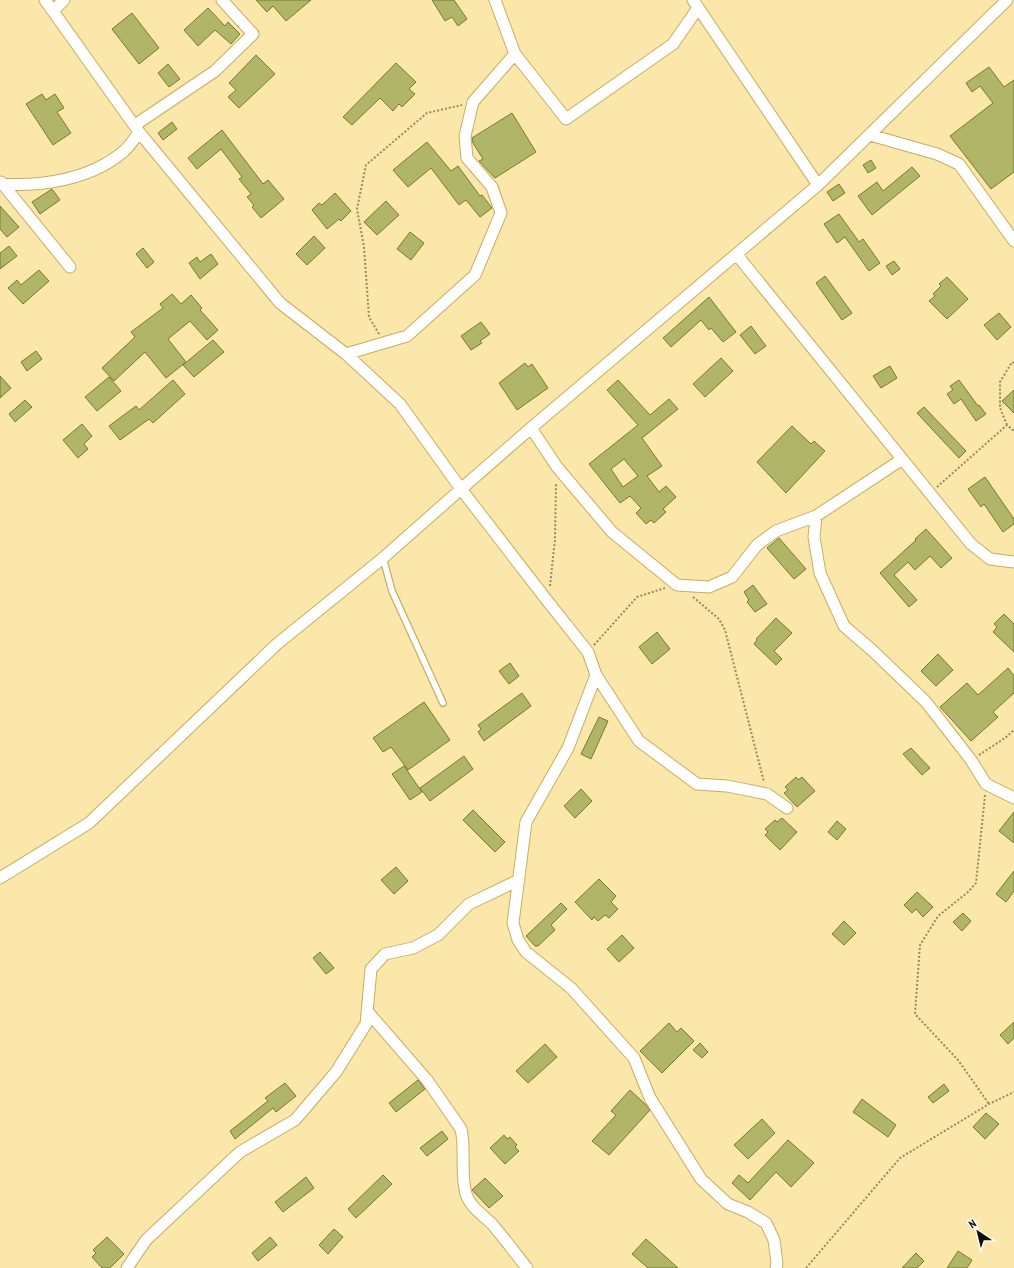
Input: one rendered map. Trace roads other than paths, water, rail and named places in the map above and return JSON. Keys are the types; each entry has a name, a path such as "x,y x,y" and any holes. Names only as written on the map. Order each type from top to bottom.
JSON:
{"street":[{"path":"45,0 137,128 280,303 346,354 400,404 461,489 548,603 588,652 596,675 639,742 697,784 728,786 767,794 787,808"},
{"path":"53,11 64,0"},
{"path":"1,183 33,185 91,172 125,151 137,128 215,71 253,34 222,0"},
{"path":"495,0 515,54 566,119 673,44 696,4 818,185"},
{"path":"0,878 89,822 277,644 383,558 531,428 818,185 870,136 1007,0"},
{"path":"346,354 407,336 475,275 501,213 492,187 467,158 465,136 473,102 515,54"},
{"path":"870,136 937,154 959,164 1014,241"},
{"path":"1,183 70,266"},
{"path":"736,255 971,544 990,559 1014,562"},
{"path":"531,428 557,467 612,532 677,585 709,587 732,577 757,545 776,531 816,516 902,460"},
{"path":"816,516 814,537 820,573 844,626 874,651 926,702 971,760 986,784 1014,798"},
{"path":"596,675 568,748 526,822 513,924 518,940 526,952 571,988 634,1058 650,1098 701,1179 728,1204 748,1212 766,1223 774,1240 778,1263 776,1268"},
{"path":"127,1268 146,1240 240,1152 294,1120 336,1072 366,1024 371,969 385,954 413,948 438,934 469,904 519,880"},
{"path":"368,1012 426,1080 461,1129 466,1194 470,1203 492,1224 527,1268"}],"lane":[{"path":"383,558 392,592 443,703"}]}
